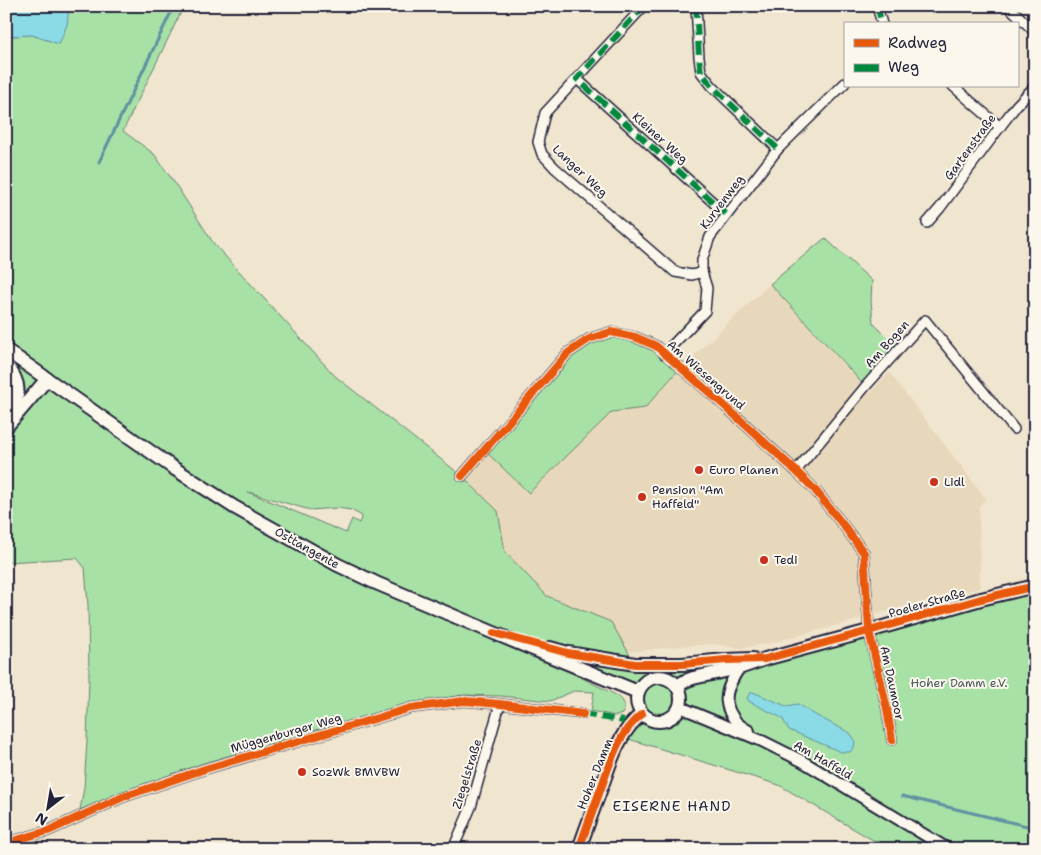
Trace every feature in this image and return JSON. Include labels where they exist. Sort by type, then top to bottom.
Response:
[{"type":"main road","name":"Osttangente","points":[[6,350],[175,469],[234,507],[338,565],[494,633],[638,692]]},
{"type":"main road","points":[[6,365],[14,374],[18,393],[8,425]]},
{"type":"main road","points":[[8,425],[47,379]]},
{"type":"main road","name":"Poeler Straße","points":[[677,686],[693,678],[739,668],[981,599],[1035,586]]},
{"type":"main road","points":[[494,633],[568,653],[635,664],[682,664],[766,659]]},
{"type":"main road","points":[[659,677],[666,678],[677,686],[682,702],[675,715],[669,720],[655,721],[648,719],[642,714],[636,701],[640,687],[645,681],[659,677]]},
{"type":"main road","name":"Hoher Damm","points":[[579,849],[614,754],[629,726],[642,714]]},
{"type":"street","name":"Langer Weg","points":[[644,6],[545,113],[538,142],[542,154],[555,168],[675,272],[692,275],[702,272]]},
{"type":"street","points":[[696,6],[701,72],[712,86],[778,149]]},
{"type":"street","points":[[877,6],[881,22]]},
{"type":"street","points":[[1008,6],[1035,32]]},
{"type":"street","name":"Kleiner Weg","points":[[577,79],[726,214]]},
{"type":"street","name":"Kurvenweg","points":[[664,354],[705,311],[707,288],[702,272],[702,260],[710,237],[778,149],[844,84]]},
{"type":"street","name":"Gartenstraße","points":[[928,223],[1016,106],[1035,86]]},
{"type":"street","points":[[954,88],[1000,127]]},
{"type":"street","name":"Am Bogen","points":[[796,471],[865,387],[925,320],[1014,429]]},
{"type":"street","name":"Am Wiesengrund","points":[[462,476],[568,353],[590,339],[611,332],[635,336],[656,346],[726,407],[815,490],[844,526],[864,553],[869,631]]},
{"type":"street","name":"Am Daumoor","points":[[869,631],[887,709],[892,740]]},
{"type":"street","points":[[739,668],[727,692],[727,704],[734,720],[762,741]]},
{"type":"street","name":"Müggenburger Weg","points":[[6,843],[48,831],[123,797],[196,772],[411,708],[464,701],[583,714]]},
{"type":"street","name":"Ziegelstraße","points":[[453,849],[471,807],[500,704]]},
{"type":"street","name":"Am Haffeld","points":[[680,707],[762,741],[802,761],[948,849]]},
{"type":"shaded area","points":[[770,284],[870,393],[889,372],[986,499],[979,506],[980,588],[771,643],[741,648],[713,644],[628,652],[611,622],[547,596],[505,552],[498,511],[462,476],[484,450],[529,493],[612,411],[645,408],[686,363]]},
{"type":"green space","name":"Hoher Damm e.V.","points":[[184,6],[123,131],[154,154],[214,244],[335,376],[462,476],[498,511],[505,552],[547,596],[611,622],[635,664],[765,659],[1035,586],[1035,849],[888,849],[779,785],[622,737],[637,713],[634,702],[635,691],[554,664],[618,696],[624,704],[622,714],[616,716],[591,711],[594,692],[574,691],[550,701],[501,696],[464,695],[409,704],[204,763],[122,792],[80,810],[84,788],[89,678],[88,605],[85,568],[77,558],[6,562],[6,33],[12,36],[32,35],[59,44],[69,7]],"holes":[[[248,492],[310,510],[337,508],[351,510],[362,516],[359,523],[352,519],[346,533]]]},
{"type":"green space","points":[[825,238],[872,281],[873,323],[899,349],[865,387],[770,284]]},
{"type":"green space","points":[[611,332],[635,337],[680,368],[645,408],[612,412],[529,493],[484,450],[568,353]]},
{"type":"water","points":[[6,6],[69,7],[67,25],[59,44],[32,35],[12,36],[6,33]]},
{"type":"water","points":[[753,692],[786,706],[798,704],[850,733],[855,740],[854,747],[850,752],[841,752],[789,730],[782,718],[750,702],[747,698]]},
{"type":"waterway","points":[[99,162],[174,6]]},
{"type":"waterway","points":[[902,796],[1035,828]]},
{"type":"marked path","points":[[644,6],[577,79],[726,214]]},
{"type":"marked path","points":[[696,6],[701,72],[712,86],[778,149]]},
{"type":"marked path","points":[[877,6],[881,22]]},
{"type":"marked path","points":[[583,714],[624,721]]},
{"type":"cycle path","points":[[462,476],[568,353],[589,339],[611,332],[635,337],[656,346],[796,471],[815,490],[864,553],[869,631],[887,709],[892,740]]},
{"type":"cycle path","points":[[494,633],[568,653],[635,664],[682,664],[765,659],[981,599],[1035,586]]},
{"type":"cycle path","points":[[6,843],[48,831],[123,797],[205,769],[411,708],[464,701],[583,714]]},
{"type":"cycle path","points":[[579,849],[616,749],[627,730],[642,714]]},
{"type":"place","name":"Euro Planen","points":[[699,470]]},
{"type":"place","name":"Lidl","points":[[934,482]]},
{"type":"place","name":"Pension \"Am Haffeld\"","points":[[642,497]]},
{"type":"place","name":"Tedi","points":[[764,560]]},
{"type":"place","name":"SozWk BMVBW","points":[[302,772]]},
{"type":"district","name":"EISERNE HAND","points":[[672,806]]}]
